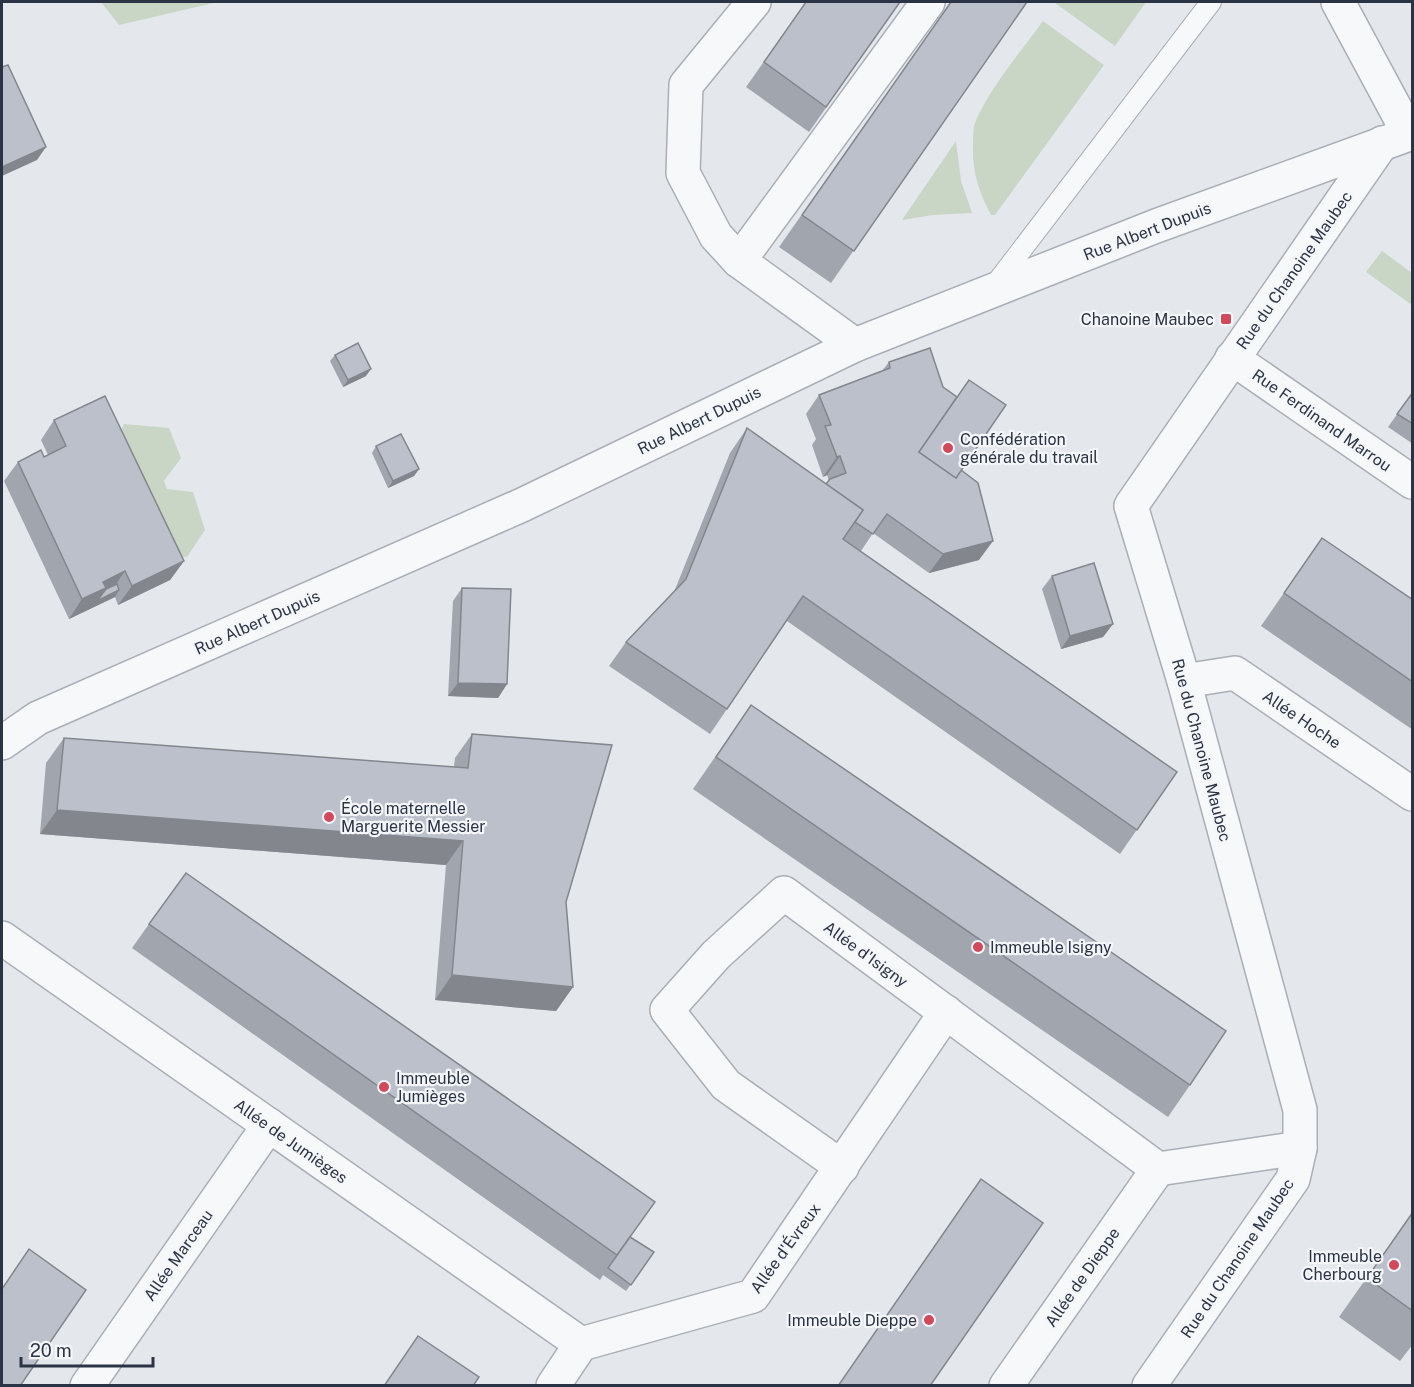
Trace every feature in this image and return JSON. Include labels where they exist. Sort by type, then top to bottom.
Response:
[{"type":"street","points":[[754,2],[686,85],[683,173],[716,236],[739,261],[855,345]]},
{"type":"street","points":[[739,261],[928,2]]},
{"type":"street","points":[[1338,2],[1401,136]]},
{"type":"street","name":"Rue Albert Dupuis","points":[[2,743],[38,718],[522,505],[855,345],[1156,226],[1401,136]]},
{"type":"street","name":"Rue du Chanoine Maubec","points":[[1149,1386],[1293,1179],[1300,1148],[1300,1110],[1184,681],[1131,506],[1232,358],[1401,136]]},
{"type":"street","name":"Rue Ferdinand Marrou","points":[[1232,358],[1413,482]]},
{"type":"street","name":"Allée Hoche","points":[[1184,681],[1235,673],[1413,794]]},
{"type":"street","name":"Allée d'Isigny","points":[[842,1167],[726,1085],[667,1010],[716,955],[784,893],[1158,1168]]},
{"type":"street","name":"Allée de Jumièges","points":[[2,938],[581,1344]]},
{"type":"street","name":"Allée d'Évreux","points":[[581,1344],[753,1296],[946,1012]]},
{"type":"street","name":"Allée Marceau","points":[[87,1386],[269,1125]]},
{"type":"street","points":[[1158,1168],[1300,1148]]},
{"type":"street","name":"Allée de Dieppe","points":[[1006,1386],[1158,1168]]},
{"type":"street","points":[[553,1386],[581,1344]]},
{"type":"lane","points":[[989,293],[1211,2]]},
{"type":"green space","points":[[101,2],[218,2],[119,25]]},
{"type":"green space","points":[[1056,2],[1146,2],[1115,46]]},
{"type":"green space","points":[[1043,21],[1104,65],[995,215],[991,215],[975,173],[974,126],[995,86]]},
{"type":"green space","points":[[956,141],[961,181],[972,213],[933,215],[902,220]]},
{"type":"green space","points":[[1382,251],[1412,273],[1412,305],[1366,272]]},
{"type":"green space","points":[[124,424],[169,428],[181,458],[164,481],[167,489],[193,492],[205,530],[187,557],[158,555],[110,453]]},
{"type":"building","points":[[806,2],[900,2],[826,107],[764,62]]},
{"type":"building","points":[[951,2],[1027,2],[854,251],[802,215]]},
{"type":"building","points":[[8,65],[46,147],[2,167],[2,67]]},
{"type":"building","points":[[358,343],[371,369],[348,380],[335,355]]},
{"type":"building","points":[[930,348],[943,387],[957,397],[919,452],[956,478],[961,470],[978,483],[993,541],[943,554],[887,514],[873,534],[855,522],[863,510],[826,484],[830,479],[846,473],[825,426],[831,425],[819,395],[890,368],[889,362]]},
{"type":"building","points":[[969,380],[1006,405],[956,478],[919,452]]},
{"type":"building","points":[[1413,392],[1413,424],[1397,414]]},
{"type":"building","points":[[105,396],[184,561],[132,586],[125,571],[103,582],[106,588],[82,599],[18,462],[41,450],[44,457],[66,446],[54,420]]},
{"type":"building","points":[[747,428],[863,510],[843,539],[1177,772],[1137,830],[803,596],[727,709],[626,642],[686,579]]},
{"type":"building","points":[[401,434],[419,469],[393,481],[376,446]]},
{"type":"building","points":[[1322,538],[1413,600],[1413,682],[1284,593]]},
{"type":"building","points":[[1094,563],[1113,624],[1070,636],[1052,576]]},
{"type":"building","points":[[117,584],[119,590],[97,601],[106,589]]},
{"type":"building","points":[[462,588],[511,589],[507,684],[458,683]]},
{"type":"building","points":[[751,705],[1226,1031],[1190,1085],[716,757]]},
{"type":"building","points":[[472,734],[612,745],[566,902],[573,987],[452,975],[463,841],[57,810],[64,738],[468,768]]},
{"type":"building","points":[[186,873],[655,1202],[617,1255],[149,924]]},
{"type":"building","name":"Immeuble Dieppe","points":[[981,1179],[1043,1223],[930,1386],[838,1386]]},
{"type":"building","points":[[1413,1212],[1413,1311],[1367,1278]]},
{"type":"building","points":[[630,1237],[654,1252],[631,1285],[608,1268]]},
{"type":"building","points":[[29,1249],[86,1290],[20,1386],[2,1386],[2,1289]]},
{"type":"building","points":[[418,1336],[479,1377],[473,1386],[384,1386]]},
{"type":"place","name":"Chanoine Maubec","points":[[1226,319]]},
{"type":"place","name":"Confédération générale du travail","points":[[948,448]]},
{"type":"place","name":"École maternelle Marguerite Messier","points":[[329,817]]},
{"type":"place","name":"Immeuble Isigny","points":[[978,947]]},
{"type":"place","name":"Immeuble Jumièges","points":[[384,1087]]},
{"type":"place","name":"Immeuble Cherbourg","points":[[1394,1265]]},
{"type":"place","name":"Immeuble Dieppe","points":[[929,1320]]}]
